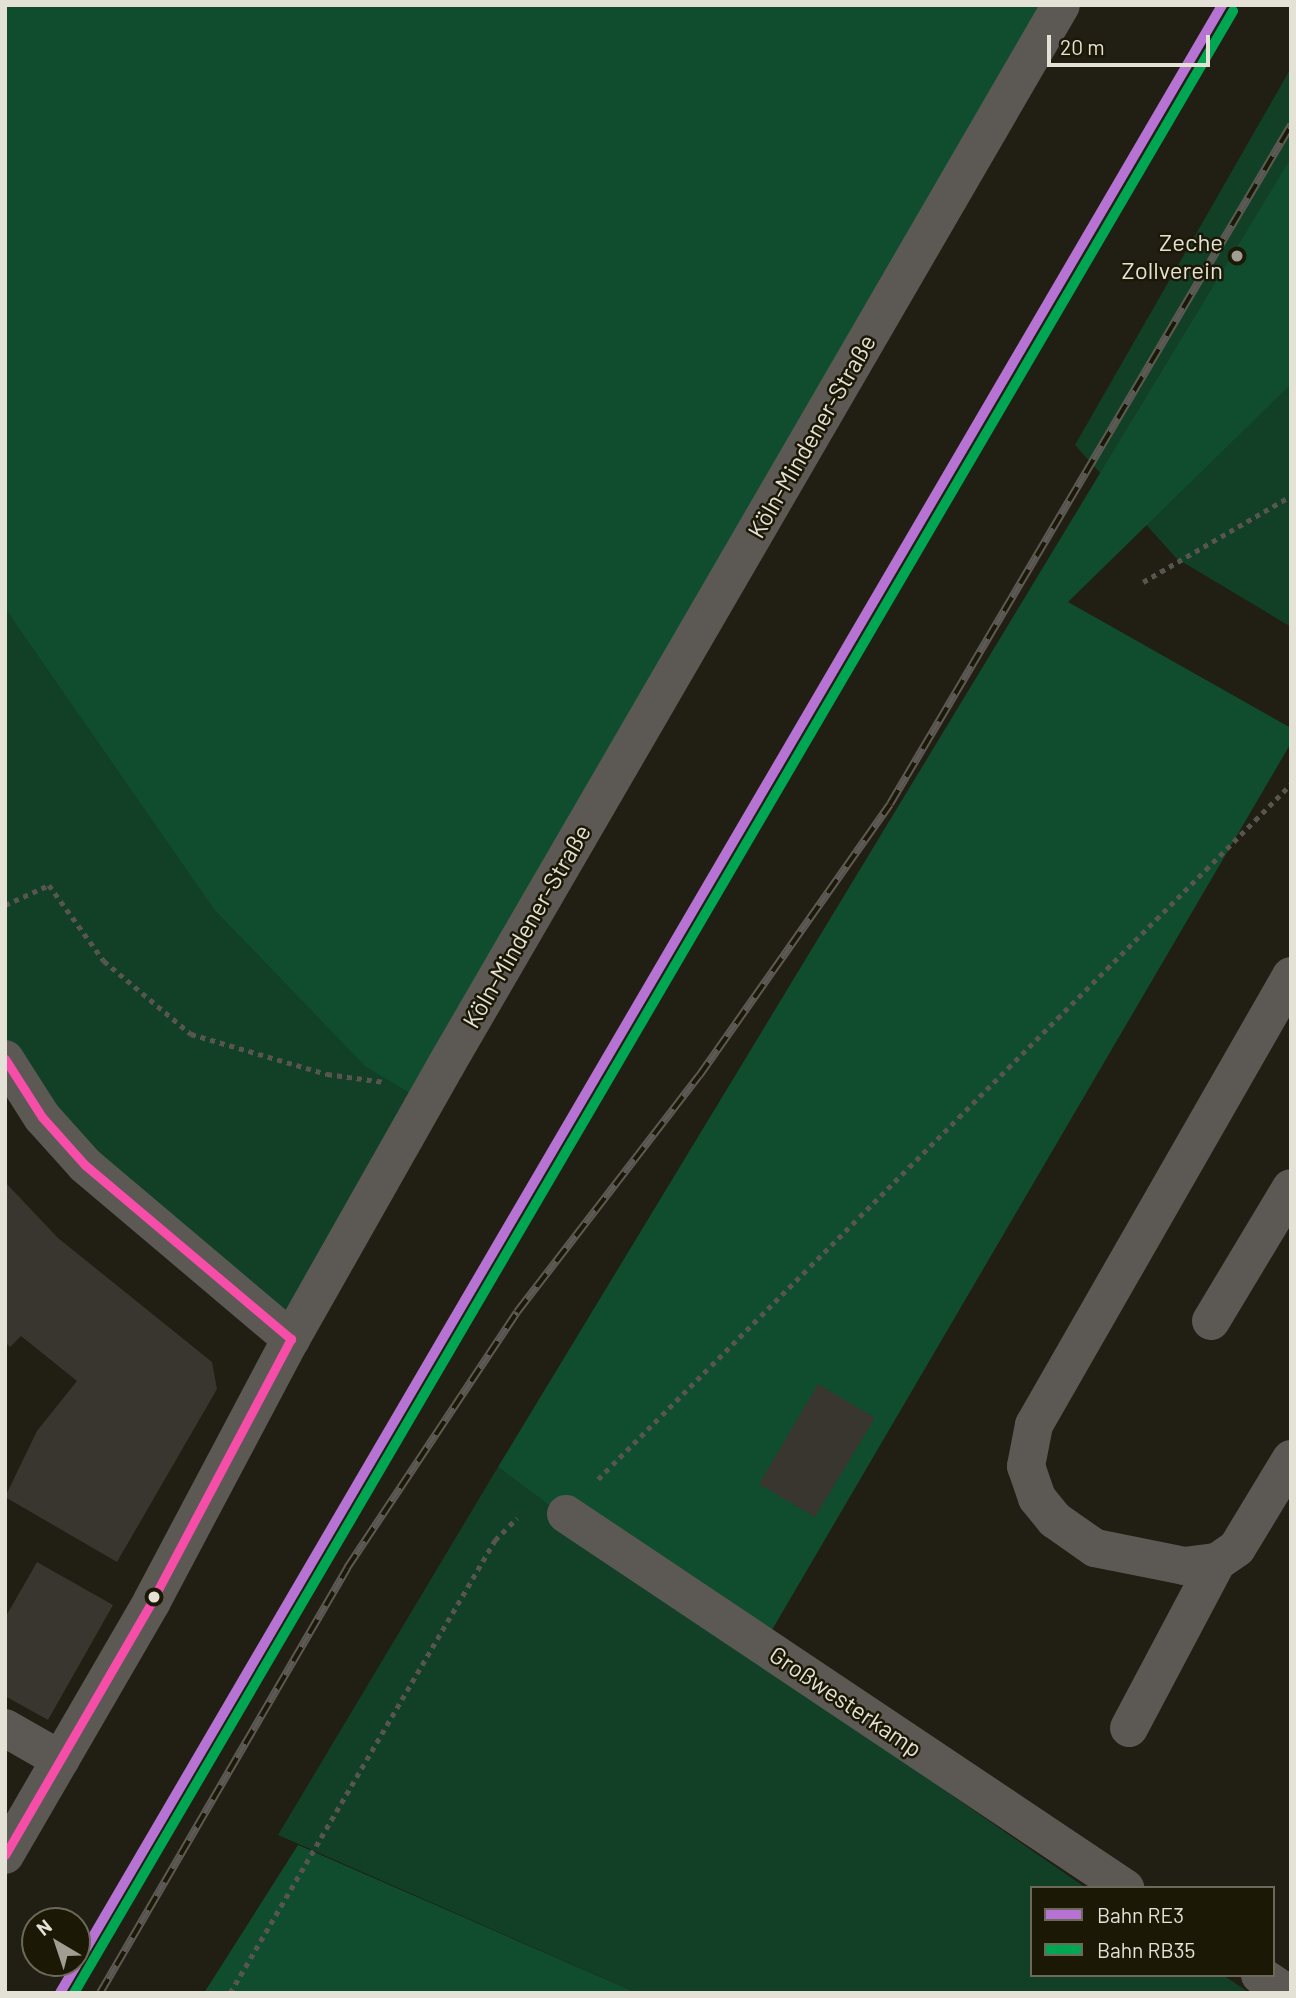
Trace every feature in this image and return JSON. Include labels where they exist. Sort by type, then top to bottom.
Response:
[{"type":"street","name":"Köln-Mindener-Straße","points":[[5,1855],[61,1760],[291,1339],[433,1088],[1061,5]]},
{"type":"street","points":[[1217,1562],[1184,1566],[1095,1548],[1055,1520],[1037,1498],[1026,1466],[1034,1425],[1279,1025],[1291,976]]},
{"type":"street","points":[[5,1059],[42,1117],[85,1165],[291,1339]]},
{"type":"street","points":[[1211,1321],[1291,1188]]},
{"type":"street","points":[[1129,1728],[1217,1562],[1237,1548],[1291,1459]]},
{"type":"street","name":"Großwesterkamp","points":[[566,1514],[1122,1886]]},
{"type":"street","points":[[5,1728],[61,1760]]},
{"type":"street","points":[[1263,1977],[1286,1993]]},
{"type":"path","points":[[1143,582],[1291,496]]},
{"type":"path","points":[[230,1993],[495,1540],[531,1504],[566,1514],[1291,784]]},
{"type":"path","points":[[5,905],[49,885],[104,961],[191,1034],[327,1074],[433,1088]]},
{"type":"green space","points":[[5,5],[1045,5],[418,1098],[365,1066],[214,909],[5,608]]},
{"type":"green space","name":"Zeche Zollverein","points":[[1291,68],[1291,627],[1176,558],[1075,445]]},
{"type":"green space","points":[[1291,158],[1291,384],[1068,602],[1291,728],[1291,743],[755,1659],[498,1467]]},
{"type":"green space","points":[[5,608],[90,724],[418,1098],[290,1328],[132,1203],[5,1048]]},
{"type":"green space","points":[[498,1467],[755,1659],[1083,1886],[1030,1886],[1030,1977],[1226,1977],[1250,1993],[637,1993],[278,1835]]},
{"type":"green space","points":[[298,1845],[637,1993],[204,1993]]},
{"type":"building","points":[[5,1182],[58,1238],[212,1362],[217,1389],[117,1562],[5,1497],[37,1431],[77,1381],[21,1336],[10,1347],[5,1342]]},
{"type":"building","points":[[818,1384],[875,1418],[815,1517],[759,1484]]},
{"type":"building","points":[[37,1562],[113,1605],[48,1720],[5,1696],[5,1618]]},
{"type":"railway","points":[[100,1993],[347,1568],[517,1312],[699,1076],[890,804],[1291,125]]},
{"type":"rail line","name":"RE3","points":[[60,1993],[1222,5]]},
{"type":"rail line","name":"RB35","points":[[74,1993],[1233,11]]},
{"type":"transit line","points":[[5,1059],[42,1117],[85,1165],[291,1339]]},
{"type":"transit line","points":[[5,1855],[152,1601],[291,1339]]},
{"type":"place","name":"Zeche Zollverein","points":[[1237,256]]}]
